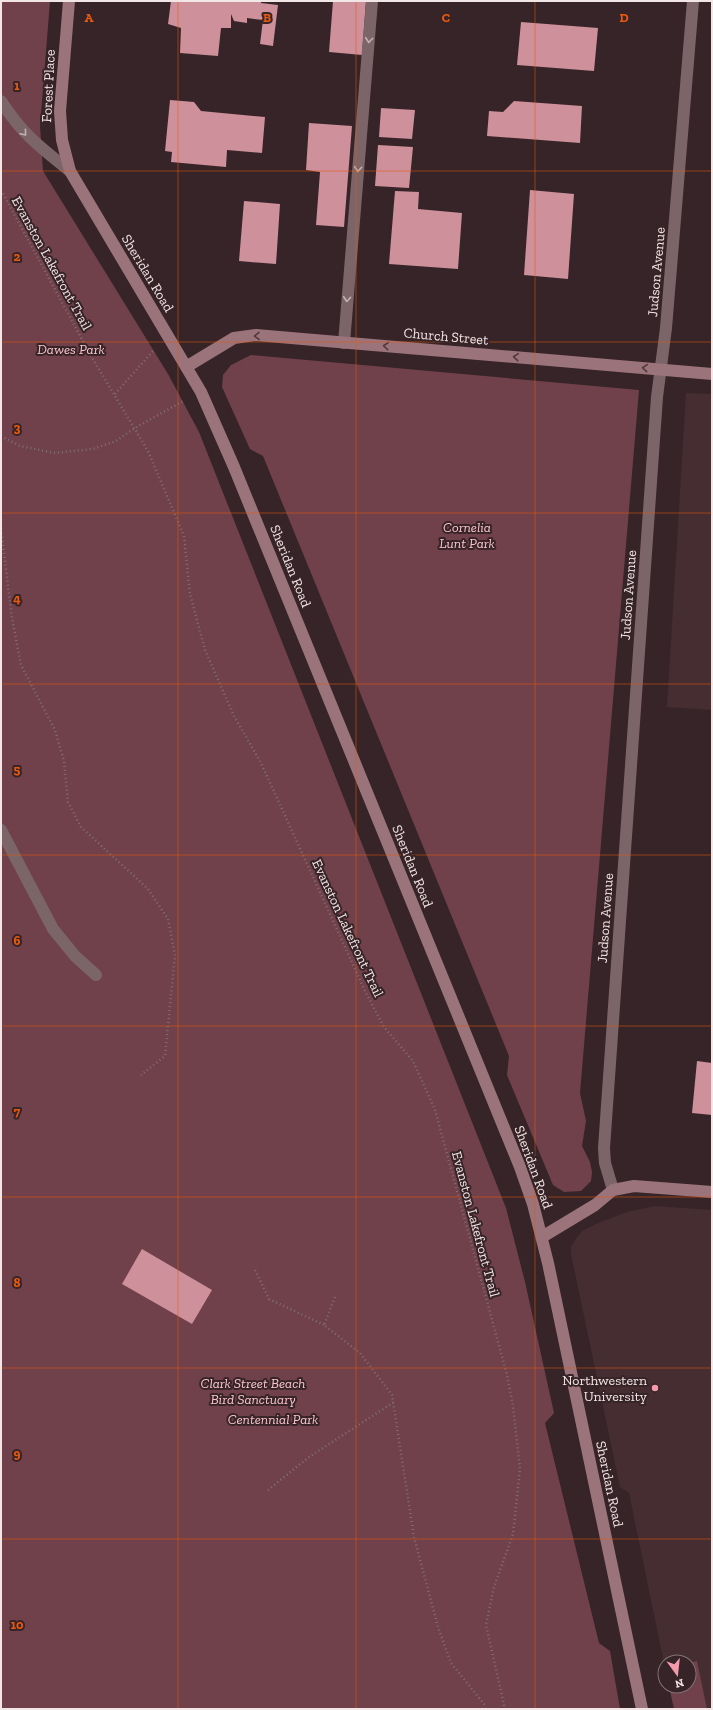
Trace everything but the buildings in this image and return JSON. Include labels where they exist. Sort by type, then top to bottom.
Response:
[{"type":"main road","name":"Forest Place","points":[[69,1],[60,111],[62,140],[70,171]]},
{"type":"main road","name":"Sheridan Road","points":[[70,171],[201,392],[258,525],[520,1167],[533,1204],[542,1237],[642,1709]]},
{"type":"main road","name":"Church Street","points":[[186,367],[234,338],[256,335],[712,374]]},
{"type":"main road","points":[[542,1237],[595,1205],[613,1190],[634,1186],[712,1192]]},
{"type":"street","points":[[344,343],[372,1]]},
{"type":"street","name":"Judson Avenue","points":[[613,1190],[605,1163],[604,1148],[657,397],[661,370],[693,1]]},
{"type":"street","name":"Sheridan Road","points":[[1,101],[13,120],[28,138],[70,171]]},
{"type":"street","points":[[1,830],[53,929],[75,956],[96,976]]},
{"type":"path","name":"Evanston Lakefront Trail","points":[[1,190],[92,356],[148,451],[184,536],[190,594],[208,658],[234,716],[260,763],[384,1027],[413,1061],[435,1110],[506,1375],[517,1438],[520,1469],[513,1534],[494,1587],[486,1625],[505,1709]]},
{"type":"path","points":[[115,394],[153,351]]},
{"type":"path","points":[[1,436],[20,446],[55,454],[93,449],[116,441],[135,428],[183,401]]},
{"type":"path","points":[[1,529],[12,618],[22,665],[55,730],[64,761],[68,802],[81,827],[148,889],[168,919],[174,956],[165,1056],[141,1076]]},
{"type":"path","points":[[255,1270],[269,1299],[324,1325],[360,1353],[392,1395],[414,1537],[438,1627],[451,1663],[484,1704],[485,1709]]},
{"type":"path","points":[[324,1325],[335,1297]]},
{"type":"path","points":[[268,1490],[310,1456],[394,1402]]},
{"type":"shaded area","points":[[686,393],[712,394],[712,710],[667,707]]},
{"type":"shaded area","name":"Northwestern University","points":[[655,1206],[712,1210],[712,1709],[674,1709],[671,1694],[697,1694],[697,1654],[662,1654],[629,1493],[620,1487],[571,1254],[571,1246],[582,1231],[627,1212]]},
{"type":"green space","name":"Centennial Park","points":[[1,1],[50,1],[40,126],[43,171],[168,374],[199,432],[506,1208],[525,1282],[554,1413],[545,1423],[599,1643],[610,1651],[620,1709],[1,1709]]},
{"type":"green space","name":"Cornelia Lunt Park","points":[[251,355],[639,390],[580,1093],[586,1121],[582,1146],[590,1162],[592,1172],[591,1181],[581,1191],[564,1192],[553,1185],[507,1075],[509,1056],[263,456],[250,449],[222,387],[223,375],[231,365]]},
{"type":"green space","points":[[697,1661],[707,1709],[674,1709],[671,1694],[697,1694]]},
{"type":"place","name":"Northwestern University","points":[[655,1388]]},
{"type":"park label","name":"Dawes Park","points":[[71,349]]},
{"type":"park label","name":"Clark Street Beach Bird Sanctuary","points":[[253,1392]]}]
